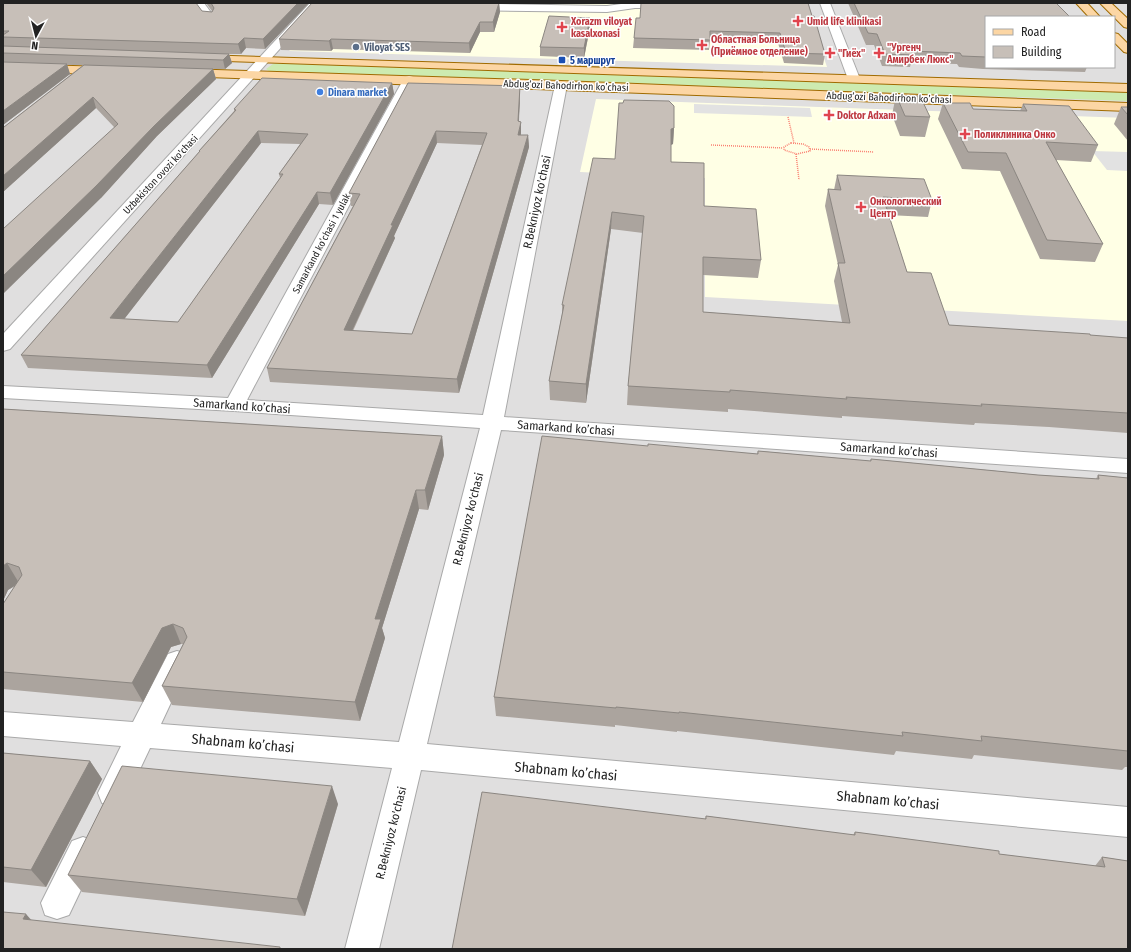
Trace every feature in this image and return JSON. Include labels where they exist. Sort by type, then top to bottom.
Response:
[{"type":"main road","points":[[1081,3],[1094,16]]},
{"type":"main road","points":[[1105,3],[1128,24]]},
{"type":"main road","points":[[1115,37],[1128,50]]},
{"type":"main road","name":"Abdug’ozi Bahodirhon ko’chasi","points":[[186,57],[1128,88]]},
{"type":"main road","points":[[3,67],[123,71]]},
{"type":"main road","name":"Abdug’ozi Bahodirhon ko’chasi","points":[[171,73],[561,85],[1128,106]]},
{"type":"street","points":[[199,3],[210,18]]},
{"type":"street","name":"Uzbekiston ovozi ko'chasi","points":[[3,345],[251,76],[316,3]]},
{"type":"street","points":[[452,3],[456,6],[464,7],[601,10],[662,3]]},
{"type":"street","points":[[825,3],[854,79]]},
{"type":"street","points":[[71,80],[84,70]]},
{"type":"street","name":"Samarkand ko’chasi 1 yulak","points":[[234,405],[409,80]]},
{"type":"street","name":"R.Bekniyoz ko'chasi","points":[[362,949],[492,423],[561,85]]},
{"type":"street","name":"Samarkand ko’chasi","points":[[3,392],[234,405],[1128,466]]},
{"type":"street","points":[[57,903],[180,656]]},
{"type":"street","name":"Shabnam ko’chasi","points":[[3,724],[410,756],[1128,822]]},
{"type":"path","points":[[788,117],[794,143]]},
{"type":"path","points":[[783,148],[787,144],[794,143],[807,146],[810,149],[874,152]]},
{"type":"path","points":[[711,145],[783,148],[796,154],[805,154],[810,149]]},
{"type":"path","points":[[796,154],[799,180]]},
{"type":"shaded area","points":[[3,3],[1128,3],[1128,949],[3,949]]},
{"type":"shaded area","name":"Xorazm viloyat kasalxonasi","points":[[332,3],[805,3],[827,67],[289,51]]},
{"type":"shaded area","points":[[596,99],[1128,118],[1128,321],[705,297],[705,178],[580,172]]},
{"type":"shaded area","points":[[694,104],[810,108],[812,117],[694,113]]},
{"type":"shaded area","points":[[1092,151],[1128,152],[1128,171],[1107,170]]},
{"type":"green space","points":[[280,63],[1128,92],[1128,101],[269,71],[266,69],[273,64]]},
{"type":"building","points":[[3,3],[196,3],[202,11],[212,12],[214,8],[211,3],[298,3],[263,39],[244,38],[238,44],[3,37],[3,35],[9,31],[3,31]]},
{"type":"building","points":[[312,3],[499,3],[493,22],[480,22],[469,43],[279,39]]},
{"type":"building","points":[[641,3],[808,3],[812,16],[814,16],[825,54],[786,53],[780,33],[710,31],[710,40],[634,38],[636,18],[640,18]]},
{"type":"building","points":[[854,3],[1056,3],[1069,16],[985,16],[985,57],[962,56],[960,53],[911,51],[913,55],[885,54],[877,34],[868,33]]},
{"type":"building","points":[[549,16],[590,18],[584,48],[540,47]]},
{"type":"building","points":[[3,46],[229,54],[223,60],[3,53]]},
{"type":"building","points":[[3,62],[67,64],[3,111]]},
{"type":"building","points":[[84,65],[213,69],[3,276],[3,229],[118,124],[93,97],[3,176],[3,128]]},
{"type":"building","points":[[262,78],[392,83],[330,193],[317,192],[207,365],[21,355],[236,110],[234,109]],"holes":[[[258,131],[308,134],[279,174],[283,174],[178,322],[110,318]]]},
{"type":"building","points":[[408,83],[520,86],[518,121],[521,122],[518,135],[528,135],[457,379],[267,368],[360,194],[349,193]],"holes":[[[436,131],[487,133],[412,334],[344,330],[393,225],[391,225]]]},
{"type":"building","points":[[896,95],[920,96],[930,117],[905,116]]},
{"type":"building","points":[[624,100],[669,101],[674,106],[674,128],[671,129],[671,162],[704,163],[704,206],[756,209],[761,260],[703,257],[703,312],[850,323],[838,263],[845,263],[828,189],[841,190],[837,175],[924,179],[932,200],[883,197],[907,272],[931,273],[949,325],[1090,334],[1128,338],[1128,413],[981,404],[982,406],[846,397],[847,399],[730,390],[730,392],[628,386],[644,216],[612,212],[586,384],[549,381],[564,305],[562,305],[593,158],[615,159],[619,103],[623,103]]},
{"type":"building","points":[[943,103],[970,103],[973,109],[1027,111],[1023,104],[1069,106],[1098,145],[1046,142],[1103,244],[1047,240],[1006,153],[968,152]]},
{"type":"building","points":[[1121,107],[1128,107],[1128,115]]},
{"type":"building","points":[[3,409],[442,436],[425,490],[416,490],[375,619],[381,619],[355,702],[162,686],[187,637],[183,628],[173,624],[162,628],[132,683],[3,672],[3,604],[22,575],[19,567],[7,563],[3,566]]},
{"type":"building","points":[[542,436],[758,454],[758,451],[871,461],[871,459],[1038,475],[1099,479],[1098,475],[1128,478],[1128,751],[981,736],[982,741],[902,732],[903,736],[679,712],[494,697]]},
{"type":"building","points":[[3,753],[90,761],[31,870],[3,867]]},
{"type":"building","points":[[122,766],[332,786],[297,899],[68,875]]},
{"type":"building","points":[[482,792],[706,819],[706,816],[855,835],[855,832],[999,851],[999,854],[1105,867],[1102,857],[1128,861],[1128,949],[452,949]]},
{"type":"building","points":[[3,912],[26,914],[23,919],[280,947],[280,949],[3,949]]},
{"type":"place","name":"Umid life klinikasi","points":[[798,21]]},
{"type":"place","name":"Xorazm viloyat kasalxonasi","points":[[562,27]]},
{"type":"place","name":"Областная Больница (Приёмное отделение)","points":[[702,45]]},
{"type":"place","name":"Viloyat SES","points":[[356,47]]},
{"type":"place","name":"\"Гиёх\"","points":[[830,53]]},
{"type":"place","name":"\"Ургенч Амирбек Люкс\"","points":[[879,53]]},
{"type":"place","name":"5 маршрут","points":[[562,60]]},
{"type":"place","name":"Dinara market","points":[[320,92]]},
{"type":"place","name":"Doktor Adxam","points":[[829,115]]},
{"type":"place","name":"Поликлиника Онко","points":[[965,134]]},
{"type":"place","name":"Онкологический Центр","points":[[861,207]]}]
